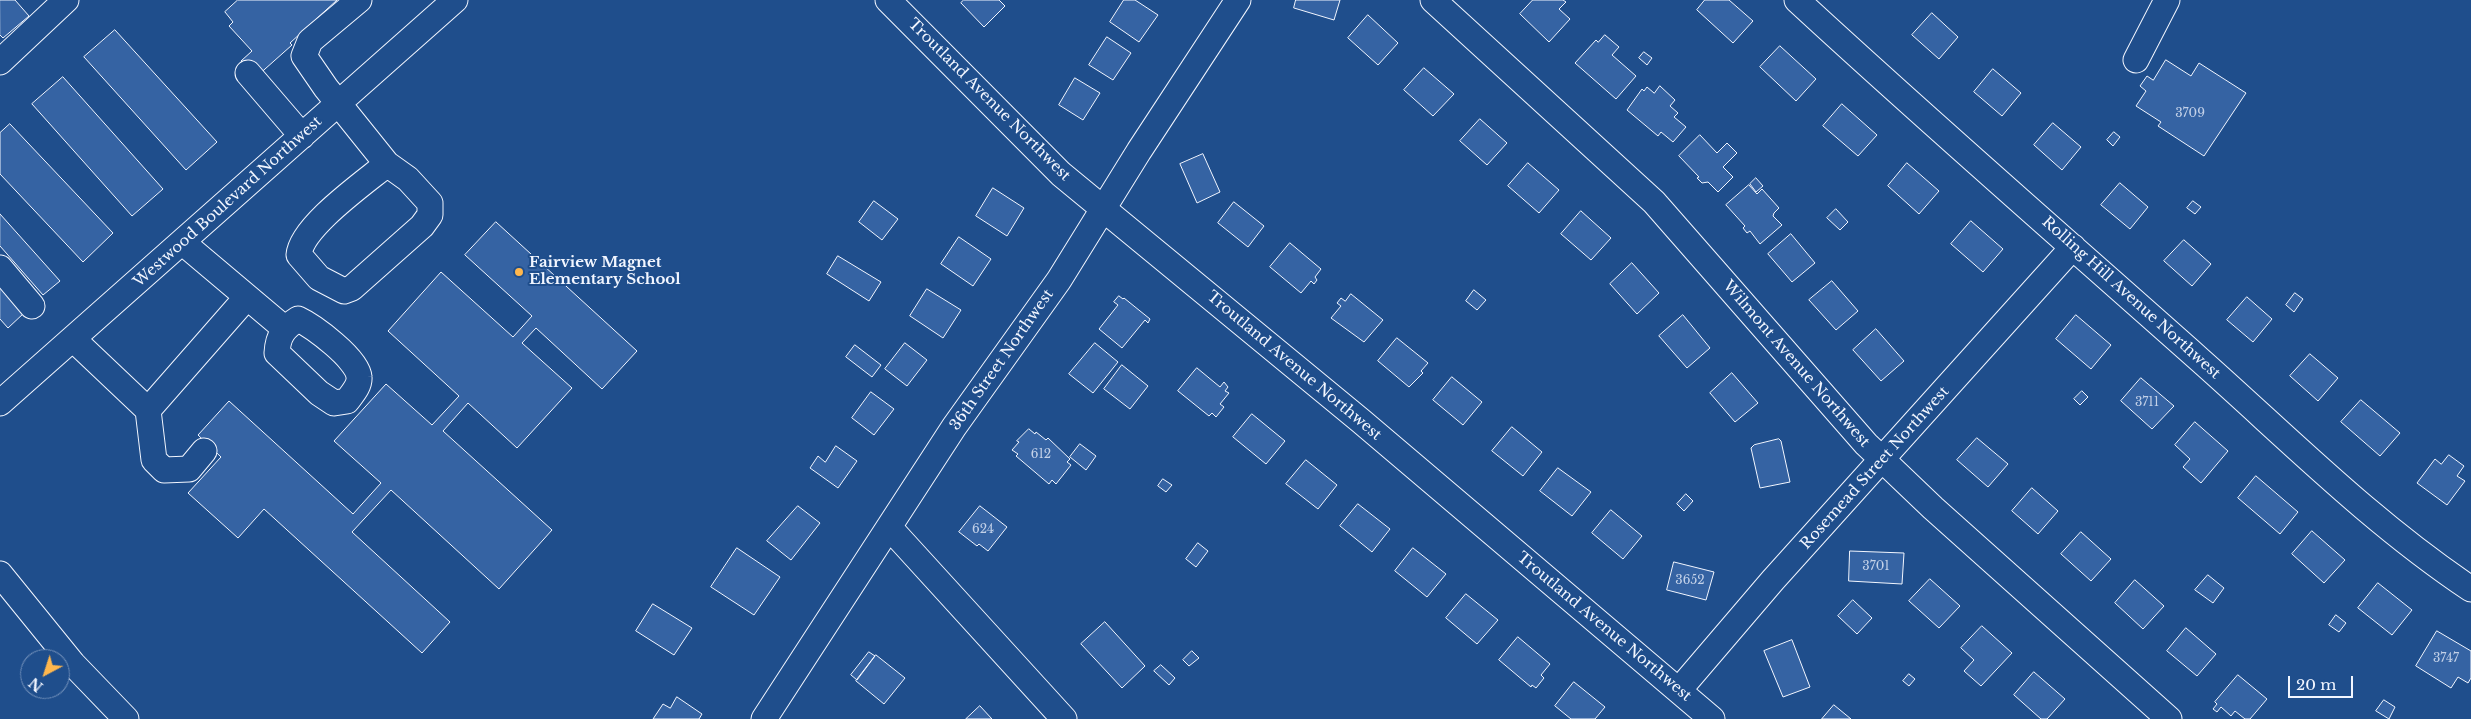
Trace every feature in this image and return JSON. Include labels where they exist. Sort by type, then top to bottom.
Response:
[{"type":"street","points":[[0,62],[66,0]]},
{"type":"street","points":[[359,0],[310,41],[304,56],[387,164],[408,178],[430,204],[430,215],[422,226],[359,281],[344,291],[319,278],[299,255],[299,246],[314,225],[387,164]]},
{"type":"street","name":"Troutland Avenue Northwest","points":[[888,0],[1061,174],[1361,421],[1712,719]]},
{"type":"street","name":"36th Street Northwest","points":[[764,719],[954,427],[1059,280],[1238,0]]},
{"type":"street","name":"Wilmont Avenue Northwest","points":[[1433,0],[1654,202],[1882,460],[2169,719]]},
{"type":"street","name":"Rolling Hill Avenue Northwest","points":[[1797,0],[2363,508],[2428,560],[2471,589]]},
{"type":"street","points":[[2136,60],[2167,0]]},
{"type":"street","name":"Westwood Boulevard Northwest","points":[[0,404],[339,103],[442,4]]},
{"type":"street","points":[[248,73],[302,136]]},
{"type":"street","points":[[182,242],[284,328]]},
{"type":"street","name":"Rosemead Street Northwest","points":[[1679,690],[1773,580],[2073,247]]},
{"type":"street","points":[[0,268],[32,306]]},
{"type":"street","points":[[148,410],[247,297]]},
{"type":"street","points":[[73,339],[148,410],[154,460],[164,470],[189,469],[204,451]]},
{"type":"street","points":[[889,527],[1064,719]]},
{"type":"street","points":[[0,574],[73,664],[126,719]]},
{"type":"building","points":[[0,0],[15,0],[29,16],[3,38],[0,35]]},
{"type":"building","points":[[238,0],[337,0],[290,43],[292,45],[256,77],[241,61],[252,51],[229,26],[233,22],[225,12]]},
{"type":"building","points":[[964,0],[999,0],[1005,6],[984,27],[961,3]]},
{"type":"building","points":[[1124,0],[1135,0],[1158,15],[1139,42],[1110,22]]},
{"type":"building","points":[[1296,0],[1340,0],[1334,20],[1294,8]]},
{"type":"building","points":[[1533,0],[1563,0],[1566,2],[1559,9],[1570,19],[1549,42],[1520,14]]},
{"type":"building","points":[[1705,0],[1729,0],[1753,21],[1733,43],[1697,10]]},
{"type":"building","points":[[1932,13],[1958,37],[1939,59],[1912,35]]},
{"type":"building","points":[[1368,15],[1398,43],[1378,65],[1348,38]]},
{"type":"building","points":[[115,30],[217,142],[186,170],[84,57]]},
{"type":"building","points":[[1605,35],[1619,47],[1612,55],[1636,76],[1616,99],[1575,63],[1596,40],[1598,42]]},
{"type":"building","points":[[1107,37],[1131,53],[1113,80],[1089,65]]},
{"type":"building","points":[[1780,46],[1816,79],[1796,101],[1760,67]]},
{"type":"building","points":[[1644,52],[1652,58],[1647,65],[1639,58]]},
{"type":"building","points":[[2166,60],[2191,76],[2199,63],[2246,93],[2204,156],[2158,126],[2161,122],[2136,106],[2146,91],[2140,86],[2147,76],[2153,80]]},
{"type":"building","points":[[1424,68],[1454,94],[1433,116],[1404,90]]},
{"type":"building","points":[[1993,69],[2021,93],[2002,116],[1974,92]]},
{"type":"building","points":[[63,77],[163,189],[132,216],[32,104]]},
{"type":"building","points":[[1075,78],[1100,93],[1083,120],[1059,105]]},
{"type":"building","points":[[1660,86],[1675,100],[1670,106],[1678,113],[1674,117],[1686,127],[1673,142],[1661,132],[1658,136],[1627,110],[1642,89],[1644,91],[1647,87],[1654,93]]},
{"type":"building","points":[[1842,104],[1877,135],[1858,156],[1823,126]]},
{"type":"building","points":[[1480,119],[1507,143],[1487,165],[1460,141]]},
{"type":"building","points":[[2053,123],[2081,147],[2062,170],[2034,145]]},
{"type":"building","points":[[10,124],[113,233],[83,262],[0,174],[0,133]]},
{"type":"building","points":[[2114,132],[2120,137],[2113,146],[2107,140]]},
{"type":"building","points":[[1700,135],[1717,153],[1727,143],[1737,153],[1723,167],[1733,177],[1718,192],[1708,182],[1702,183],[1697,178],[1699,177],[1679,156]]},
{"type":"building","points":[[1203,154],[1220,192],[1197,203],[1180,164]]},
{"type":"building","points":[[1528,163],[1559,190],[1539,213],[1508,186]]},
{"type":"building","points":[[1907,163],[1939,191],[1919,214],[1888,186]]},
{"type":"building","points":[[1756,178],[1763,186],[1756,192],[1750,184]]},
{"type":"building","points":[[2120,183],[2148,207],[2130,229],[2101,205]]},
{"type":"building","points":[[1749,185],[1757,194],[1762,189],[1779,208],[1773,216],[1782,225],[1760,244],[1750,231],[1747,233],[1743,228],[1745,226],[1726,205]]},
{"type":"building","points":[[993,188],[1024,208],[1007,236],[976,216]]},
{"type":"building","points":[[874,201],[898,219],[882,240],[859,222]]},
{"type":"building","points":[[2193,201],[2201,207],[2195,214],[2187,208]]},
{"type":"building","points":[[1234,202],[1264,226],[1248,247],[1218,223]]},
{"type":"building","points":[[1836,209],[1848,222],[1840,230],[1827,218]]},
{"type":"building","points":[[1581,211],[1611,238],[1591,260],[1561,234]]},
{"type":"building","points":[[0,214],[60,281],[43,295],[0,246]]},
{"type":"building","points":[[1971,221],[2003,249],[1983,272],[1951,244]]},
{"type":"building","points":[[496,222],[637,351],[602,389],[536,328],[522,343],[572,388],[517,448],[468,403],[443,431],[552,530],[499,589],[391,490],[352,532],[450,622],[422,653],[264,509],[238,538],[188,493],[221,457],[198,435],[229,401],[353,514],[381,483],[334,441],[386,384],[432,425],[459,396],[388,331],[441,272],[513,337],[532,316],[465,255]]},
{"type":"building","points":[[1791,234],[1815,263],[1792,282],[1768,254]]},
{"type":"building","points":[[959,237],[991,259],[973,286],[941,264]]},
{"type":"building","points":[[2184,240],[2211,264],[2192,286],[2164,261]]},
{"type":"building","points":[[1290,243],[1321,269],[1315,277],[1317,280],[1314,284],[1311,281],[1301,293],[1270,267]]},
{"type":"building","points":[[838,256],[881,282],[869,301],[827,274]]},
{"type":"building","points":[[1632,263],[1659,293],[1637,314],[1610,284]]},
{"type":"building","points":[[1832,281],[1858,311],[1836,330],[1809,300]]},
{"type":"building","points":[[0,287],[24,313],[8,328],[0,319]]},
{"type":"building","points":[[927,289],[961,310],[943,338],[910,316]]},
{"type":"building","points":[[1474,290],[1486,300],[1477,310],[1466,301]]},
{"type":"building","points":[[2295,293],[2303,299],[2294,312],[2286,305]]},
{"type":"building","points":[[1351,294],[1383,320],[1364,342],[1331,318],[1341,306],[1337,303],[1341,298],[1345,301]]},
{"type":"building","points":[[1119,296],[1150,319],[1148,323],[1145,320],[1122,348],[1099,329],[1118,305],[1114,302]]},
{"type":"building","points":[[2247,297],[2272,319],[2253,342],[2227,320]]},
{"type":"building","points":[[1683,315],[1710,348],[1687,368],[1659,336]]},
{"type":"building","points":[[2076,315],[2111,345],[2091,369],[2056,339]]},
{"type":"building","points":[[1876,329],[1904,361],[1881,381],[1853,350]]},
{"type":"building","points":[[1397,338],[1428,363],[1421,371],[1423,373],[1409,387],[1378,361]]},
{"type":"building","points":[[905,343],[927,360],[907,386],[885,369]]},
{"type":"building","points":[[1095,343],[1118,362],[1093,393],[1069,374]]},
{"type":"building","points":[[855,345],[881,365],[872,377],[846,357]]},
{"type":"building","points":[[2310,354],[2338,378],[2318,401],[2290,376]]},
{"type":"building","points":[[1122,365],[1148,386],[1130,409],[1104,389]]},
{"type":"building","points":[[1197,368],[1220,387],[1224,382],[1228,387],[1225,391],[1229,393],[1220,404],[1224,407],[1216,417],[1212,413],[1209,416],[1178,391]]},
{"type":"building","points":[[1732,373],[1758,403],[1735,422],[1710,393]]},
{"type":"building","points":[[1452,377],[1482,402],[1463,425],[1433,400]]},
{"type":"building","points":[[2141,378],[2174,406],[2152,429],[2121,401]]},
{"type":"building","points":[[2082,391],[2088,397],[2080,405],[2074,399]]},
{"type":"building","points":[[871,392],[894,409],[874,435],[852,418]]},
{"type":"building","points":[[2361,400],[2400,433],[2380,456],[2341,422]]},
{"type":"building","points":[[1252,414],[1285,441],[1266,464],[1233,437]]},
{"type":"building","points":[[2195,422],[2228,451],[2201,483],[2183,467],[2190,459],[2175,445]]},
{"type":"building","points":[[1512,427],[1542,452],[1523,476],[1492,451]]},
{"type":"building","points":[[1029,429],[1046,440],[1048,438],[1070,459],[1067,462],[1071,465],[1056,484],[1052,480],[1049,484],[1016,456],[1018,454],[1012,450],[1019,442],[1017,441]]},
{"type":"building","points":[[1977,438],[2008,464],[1988,487],[1957,460]]},
{"type":"building","points":[[1779,439],[1790,482],[1760,488],[1751,448],[1754,445]]},
{"type":"building","points":[[1080,444],[1096,456],[1086,470],[1070,457]]},
{"type":"building","points":[[836,446],[857,461],[838,488],[810,468],[818,456],[825,462]]},
{"type":"building","points":[[2449,455],[2464,466],[2457,476],[2465,481],[2447,505],[2417,483],[2435,459],[2441,464]]},
{"type":"building","points":[[1306,460],[1337,485],[1318,509],[1286,484]]},
{"type":"building","points":[[1558,468],[1591,492],[1572,516],[1540,491]]},
{"type":"building","points":[[2256,476],[2298,512],[2280,534],[2238,498]]},
{"type":"building","points":[[1163,479],[1172,485],[1166,492],[1158,486]]},
{"type":"building","points":[[2032,488],[2058,511],[2038,534],[2012,511]]},
{"type":"building","points":[[1686,494],[1693,501],[1684,511],[1677,504]]},
{"type":"building","points":[[1358,504],[1390,529],[1372,552],[1340,526]]},
{"type":"building","points":[[798,506],[820,523],[791,560],[767,541]]},
{"type":"building","points":[[980,506],[1007,527],[988,551],[979,544],[977,546],[959,532]]},
{"type":"building","points":[[1611,510],[1642,536],[1623,559],[1592,533]]},
{"type":"building","points":[[2312,531],[2345,560],[2324,583],[2292,554]]},
{"type":"building","points":[[2081,532],[2111,559],[2091,581],[2061,554]]},
{"type":"building","points":[[1198,543],[1208,551],[1196,567],[1186,559]]},
{"type":"building","points":[[737,548],[780,577],[754,615],[711,587]]},
{"type":"building","points":[[1413,548],[1446,574],[1427,597],[1395,571]]},
{"type":"building","points":[[1850,551],[1904,553],[1902,584],[1849,581]]},
{"type":"building","points":[[1674,562],[1714,572],[1706,600],[1667,590]]},
{"type":"building","points":[[2208,575],[2224,588],[2213,603],[2195,590]]},
{"type":"building","points":[[1930,579],[1960,606],[1939,628],[1909,601]]},
{"type":"building","points":[[2135,580],[2164,606],[2143,629],[2115,603]]},
{"type":"building","points":[[2378,583],[2412,610],[2392,635],[2358,608]]},
{"type":"building","points":[[1466,594],[1498,620],[1477,644],[1446,618]]},
{"type":"building","points":[[1853,600],[1872,618],[1857,634],[1838,616]]},
{"type":"building","points":[[653,604],[692,628],[674,655],[636,631]]},
{"type":"building","points":[[2336,615],[2346,623],[2339,632],[2329,625]]},
{"type":"building","points":[[1105,622],[1145,666],[1122,688],[1081,644]]},
{"type":"building","points":[[1982,626],[2012,653],[1981,686],[1964,671],[1974,660],[1961,648]]},
{"type":"building","points":[[2186,628],[2216,654],[2197,676],[2167,651]]},
{"type":"building","points":[[2437,631],[2471,651],[2471,678],[2468,683],[2458,677],[2451,688],[2416,666]]},
{"type":"building","points":[[1518,637],[1550,664],[1541,675],[1544,678],[1536,688],[1532,685],[1531,687],[1499,660]]},
{"type":"building","points":[[1792,640],[1810,687],[1783,697],[1764,651]]},
{"type":"building","points":[[1192,651],[1199,658],[1189,666],[1183,660]]},
{"type":"building","points":[[869,652],[875,656],[857,680],[851,675]]},
{"type":"building","points":[[876,655],[905,678],[884,704],[856,681]]},
{"type":"building","points":[[1161,665],[1175,678],[1169,685],[1154,671]]},
{"type":"building","points":[[2034,672],[2065,699],[2047,719],[2041,719],[2014,695]]},
{"type":"building","points":[[1909,674],[1915,679],[1909,686],[1903,681]]},
{"type":"building","points":[[2238,675],[2267,699],[2250,719],[2245,719],[2235,711],[2231,716],[2221,707],[2217,712],[2213,709],[2217,704],[2215,702]]},
{"type":"building","points":[[1574,682],[1605,707],[1595,719],[1571,719],[1555,706]]},
{"type":"building","points":[[677,697],[702,714],[699,719],[653,719],[663,704],[670,708]]},
{"type":"building","points":[[2384,700],[2395,707],[2389,719],[2376,711]]},
{"type":"building","points":[[1834,705],[1851,719],[1822,719]]},
{"type":"building","points":[[980,706],[992,719],[966,719]]},
{"type":"place","name":"Fairview Magnet Elementary School","points":[[519,272]]}]
